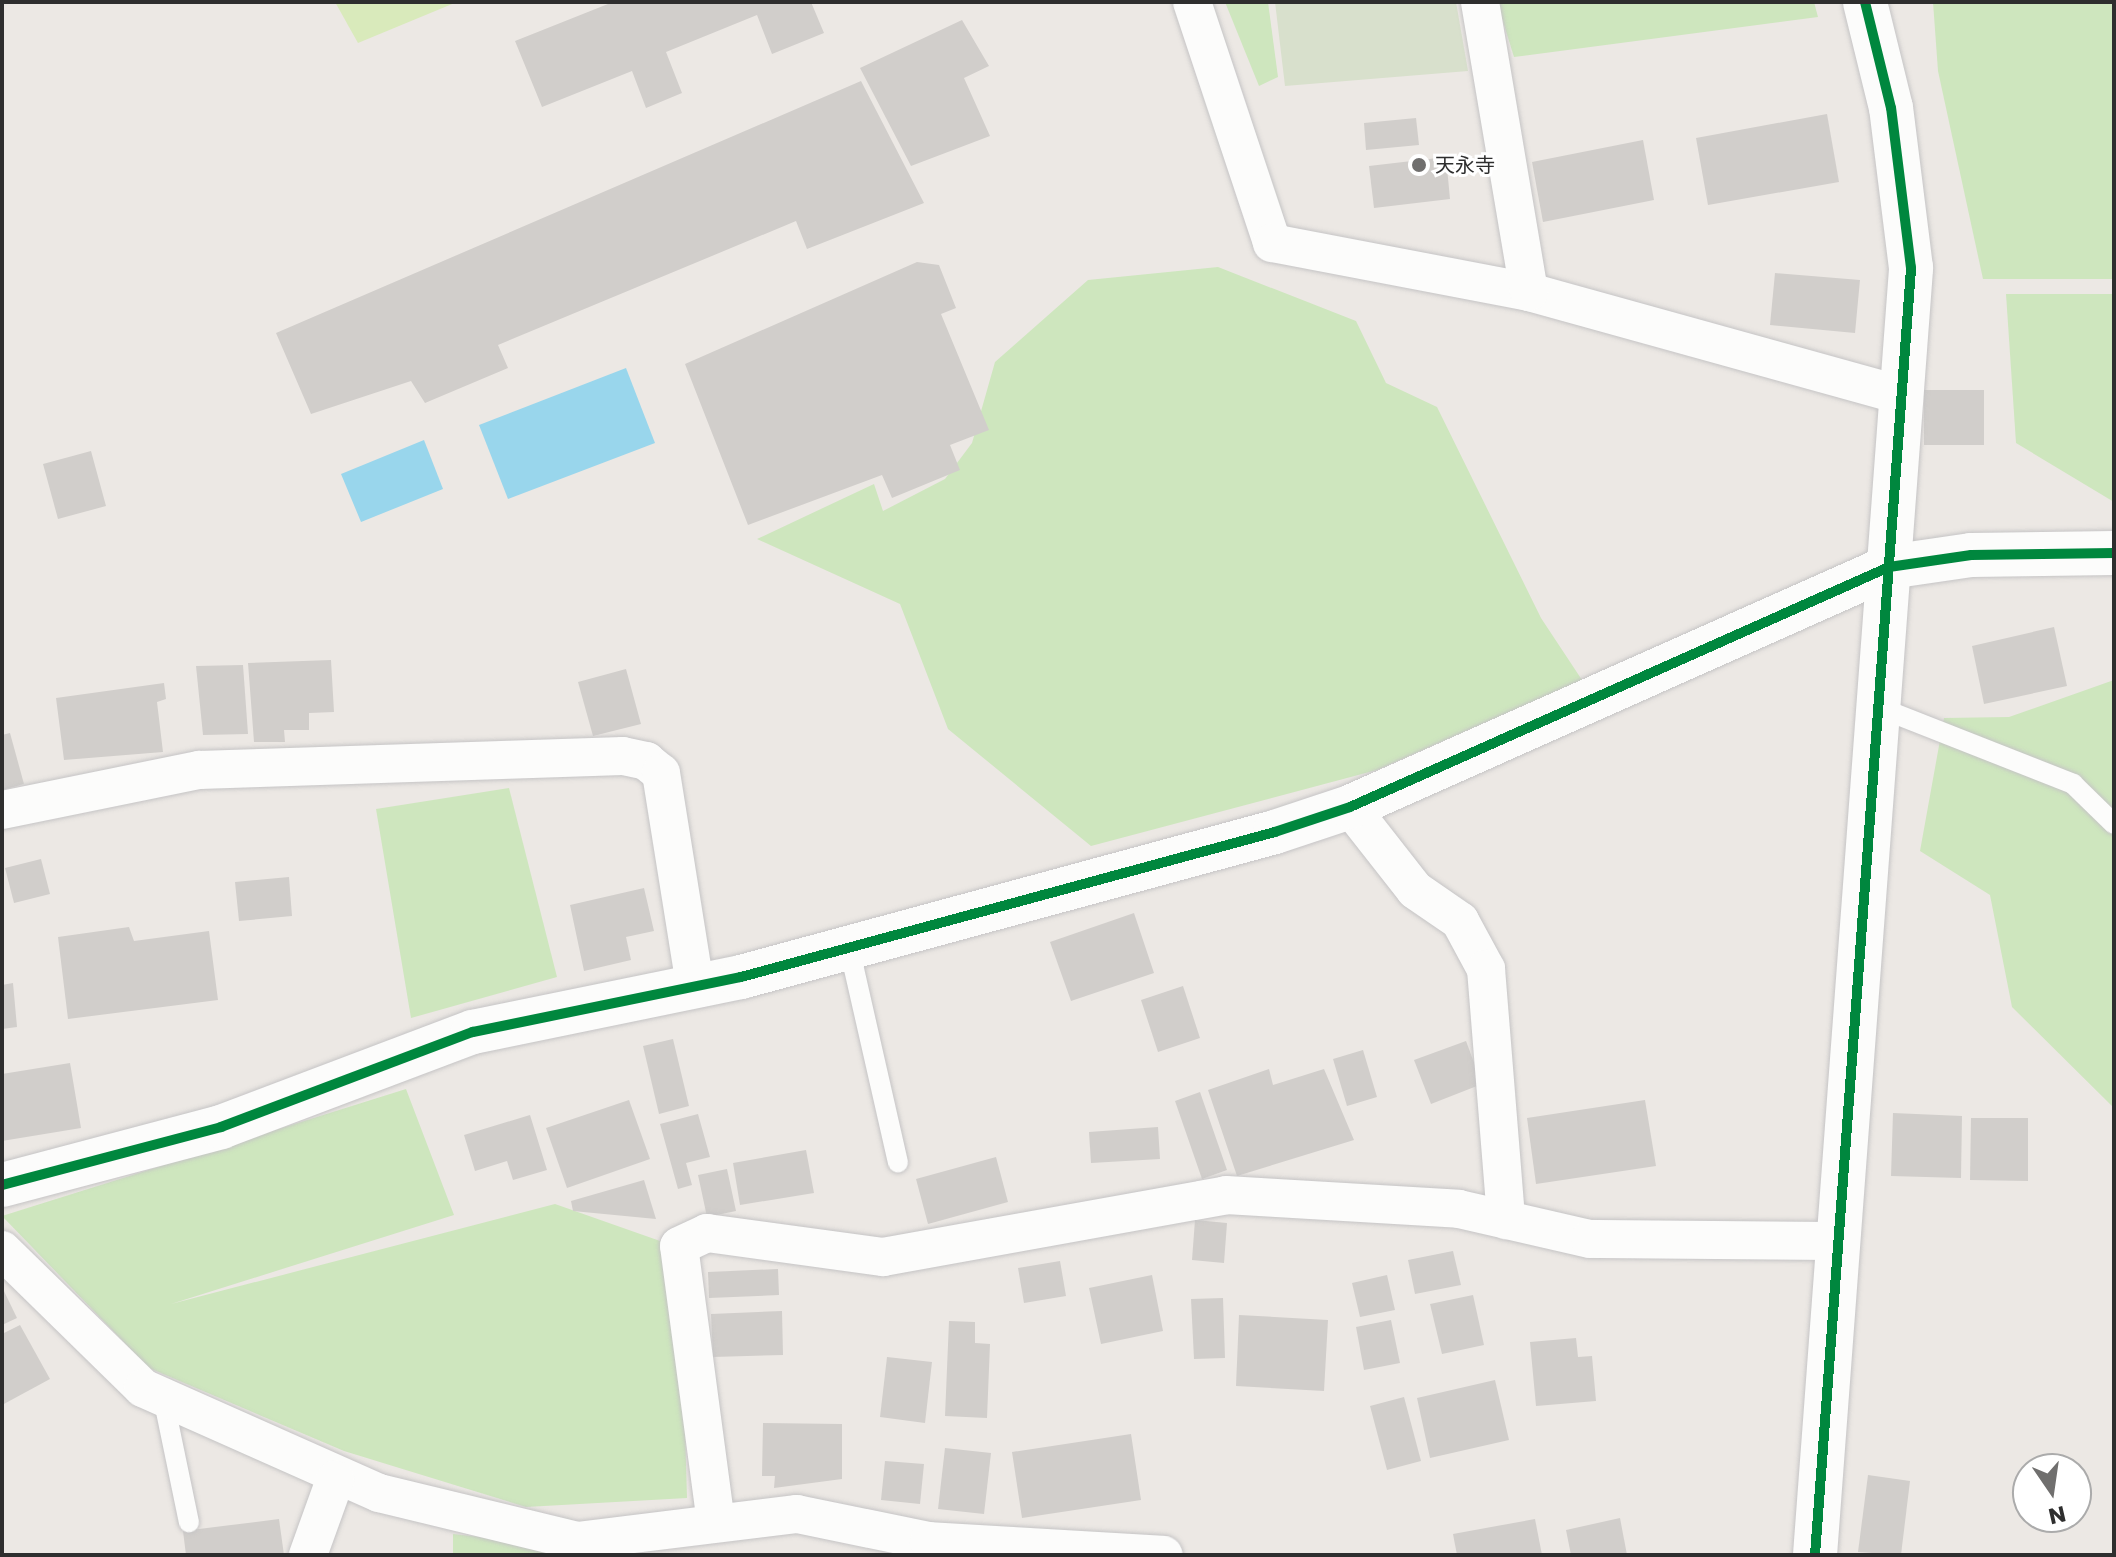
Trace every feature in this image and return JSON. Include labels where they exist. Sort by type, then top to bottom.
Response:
[{"type":"street","points":[[1192,2],[1272,243],[1529,292],[1897,394]]},
{"type":"street","points":[[1480,2],[1529,292]]},
{"type":"street","points":[[1815,1555],[1889,567],[1897,394],[1911,268],[1906,213],[1865,2]]},
{"type":"street","points":[[2,1185],[221,1127],[473,1032],[695,986],[849,947],[1350,807],[1889,567],[1971,555],[2114,553]]},
{"type":"street","points":[[2,810],[199,770],[646,761],[661,773],[695,986]]},
{"type":"street","points":[[1350,807],[1415,890],[1460,921],[1486,969],[1506,1220]]},
{"type":"street","points":[[716,1523],[679,1246],[707,1233],[883,1257],[1226,1195],[1459,1209],[1590,1239],[1839,1241]]},
{"type":"street","points":[[2,1250],[143,1388],[335,1480],[601,1546],[716,1523],[797,1514],[929,1541],[1164,1555]]},
{"type":"street","points":[[308,1555],[335,1480]]},
{"type":"lane","points":[[1878,707],[2073,784],[2114,824]]},
{"type":"lane","points":[[849,947],[898,1162]]},
{"type":"lane","points":[[163,1397],[189,1522]]},
{"type":"green space","points":[[335,2],[457,2],[358,43]]},
{"type":"green space","points":[[1225,2],[1268,2],[1278,77],[1259,86]]},
{"type":"green space","points":[[1275,2],[1456,2],[1468,71],[1285,86]]},
{"type":"green space","points":[[1497,2],[1814,2],[1818,17],[1514,57]]},
{"type":"green space","points":[[1933,2],[2114,2],[2114,279],[1983,279],[1938,71]]},
{"type":"green space","points":[[1218,267],[1356,321],[1386,383],[1437,407],[1541,618],[1582,680],[1377,770],[1091,846],[948,729],[900,604],[757,539],[874,484],[883,511],[945,479],[972,443],[995,362],[1088,280]]},
{"type":"green space","points":[[2006,294],[2114,294],[2114,502],[2016,443]]},
{"type":"green space","points":[[2114,680],[2114,1108],[2012,1007],[1990,895],[1920,851],[1944,718],[2009,717]]},
{"type":"green space","points":[[509,788],[557,977],[411,1018],[376,809]]},
{"type":"green space","points":[[406,1089],[454,1215],[171,1304],[555,1204],[680,1248],[687,1498],[526,1507],[344,1451],[149,1368],[2,1216]]},
{"type":"green space","points":[[453,1534],[616,1552],[616,1555],[453,1555]]},
{"type":"water","points":[[626,368],[655,443],[508,499],[479,425]]},
{"type":"water","points":[[424,440],[443,489],[361,522],[341,474]]},
{"type":"building","points":[[613,2],[811,2],[824,33],[772,54],[757,15],[666,52],[682,93],[646,108],[632,71],[542,107],[515,41]]},
{"type":"building","points":[[962,20],[989,66],[964,78],[990,136],[911,166],[860,68]]},
{"type":"building","points":[[861,81],[924,203],[807,249],[796,221],[498,345],[508,368],[425,403],[411,381],[311,414],[276,333]]},
{"type":"building","points":[[1827,114],[1839,182],[1708,205],[1696,138]]},
{"type":"building","points":[[1416,118],[1419,145],[1366,150],[1364,123]]},
{"type":"building","points":[[1643,140],[1654,200],[1543,222],[1532,162]]},
{"type":"building","points":[[1446,157],[1450,199],[1374,208],[1369,166]]},
{"type":"building","points":[[917,262],[939,265],[956,308],[941,314],[989,430],[950,445],[960,470],[892,498],[882,475],[748,525],[685,364]]},
{"type":"building","points":[[1775,273],[1860,280],[1855,333],[1770,325]]},
{"type":"building","points":[[1924,390],[1984,390],[1984,445],[1924,445]]},
{"type":"building","points":[[91,451],[106,506],[58,519],[43,464]]},
{"type":"building","points":[[2054,627],[2067,686],[1984,704],[1972,646]]},
{"type":"building","points":[[331,660],[334,712],[309,713],[309,730],[284,730],[285,742],[254,742],[248,663]]},
{"type":"building","points":[[243,665],[248,734],[203,735],[196,666]]},
{"type":"building","points":[[626,669],[641,724],[593,736],[578,682]]},
{"type":"building","points":[[164,683],[166,699],[157,702],[163,752],[64,760],[56,698]]},
{"type":"building","points":[[10,733],[24,784],[2,790],[2,735]]},
{"type":"building","points":[[41,859],[50,894],[14,903],[5,868]]},
{"type":"building","points":[[289,877],[292,916],[239,921],[235,882]]},
{"type":"building","points":[[644,888],[654,931],[626,937],[631,960],[584,971],[570,905]]},
{"type":"building","points":[[1134,913],[1154,973],[1071,1001],[1050,942]]},
{"type":"building","points":[[129,927],[134,941],[209,931],[218,1000],[68,1019],[58,937]]},
{"type":"building","points":[[13,983],[17,1027],[2,1029],[2,985]]},
{"type":"building","points":[[1183,986],[1200,1038],[1158,1052],[1141,1000]]},
{"type":"building","points":[[673,1039],[689,1106],[659,1114],[643,1046]]},
{"type":"building","points":[[1466,1041],[1482,1084],[1431,1104],[1414,1060]]},
{"type":"building","points":[[1363,1050],[1377,1097],[1347,1106],[1333,1059]]},
{"type":"building","points":[[70,1063],[81,1128],[2,1141],[2,1074]]},
{"type":"building","points":[[1269,1069],[1273,1085],[1324,1069],[1354,1140],[1237,1176],[1208,1090]]},
{"type":"building","points":[[1200,1092],[1227,1170],[1202,1179],[1175,1101]]},
{"type":"building","points":[[629,1100],[650,1159],[567,1188],[546,1128]]},
{"type":"building","points":[[1645,1100],[1656,1166],[1536,1184],[1527,1118]]},
{"type":"building","points":[[1893,1113],[1962,1116],[1961,1178],[1891,1176]]},
{"type":"building","points":[[698,1114],[710,1157],[686,1163],[692,1185],[678,1189],[660,1124]]},
{"type":"building","points":[[530,1115],[547,1170],[513,1180],[507,1161],[475,1171],[464,1135]]},
{"type":"building","points":[[1971,1118],[2028,1118],[2028,1181],[1970,1180]]},
{"type":"building","points":[[1158,1127],[1160,1159],[1091,1163],[1089,1132]]},
{"type":"building","points":[[806,1150],[814,1193],[740,1205],[733,1163]]},
{"type":"building","points":[[996,1157],[1008,1202],[928,1224],[916,1179]]},
{"type":"building","points":[[727,1169],[736,1211],[707,1217],[698,1175]]},
{"type":"building","points":[[644,1180],[656,1219],[573,1211],[571,1201]]},
{"type":"building","points":[[1195,1220],[1227,1223],[1224,1263],[1192,1260]]},
{"type":"building","points":[[1453,1251],[1461,1285],[1415,1294],[1408,1260]]},
{"type":"building","points":[[1060,1261],[1066,1296],[1024,1303],[1018,1268]]},
{"type":"building","points":[[778,1269],[779,1295],[709,1298],[708,1272]]},
{"type":"building","points":[[1152,1275],[1163,1331],[1101,1344],[1089,1288]]},
{"type":"building","points":[[1387,1275],[1395,1310],[1360,1317],[1352,1283]]},
{"type":"building","points":[[2,1287],[17,1318],[2,1325]]},
{"type":"building","points":[[1473,1295],[1484,1345],[1442,1354],[1430,1304]]},
{"type":"building","points":[[1223,1298],[1225,1358],[1194,1359],[1191,1299]]},
{"type":"building","points":[[782,1311],[783,1355],[713,1357],[711,1314]]},
{"type":"building","points":[[1239,1315],[1328,1320],[1324,1391],[1236,1386]]},
{"type":"building","points":[[1391,1320],[1400,1363],[1364,1370],[1356,1327]]},
{"type":"building","points":[[949,1321],[975,1322],[975,1343],[990,1344],[987,1418],[945,1416]]},
{"type":"building","points":[[20,1325],[50,1379],[2,1405],[2,1334]]},
{"type":"building","points":[[1576,1338],[1578,1357],[1592,1356],[1596,1401],[1536,1406],[1530,1342]]},
{"type":"building","points":[[887,1357],[932,1362],[925,1423],[880,1417]]},
{"type":"building","points":[[1495,1380],[1509,1440],[1430,1458],[1417,1398]]},
{"type":"building","points":[[1404,1397],[1421,1461],[1387,1470],[1370,1406]]},
{"type":"building","points":[[763,1423],[842,1424],[842,1479],[774,1488],[775,1476],[762,1476]]},
{"type":"building","points":[[1131,1434],[1141,1500],[1022,1518],[1012,1452]]},
{"type":"building","points":[[945,1448],[991,1453],[984,1514],[938,1509]]},
{"type":"building","points":[[885,1461],[924,1464],[920,1504],[881,1500]]},
{"type":"building","points":[[1868,1475],[1910,1481],[1901,1555],[1858,1552]]},
{"type":"building","points":[[1620,1518],[1627,1555],[1571,1555],[1566,1530]]},
{"type":"building","points":[[279,1519],[284,1555],[186,1555],[183,1531]]},
{"type":"building","points":[[1535,1519],[1542,1555],[1457,1555],[1453,1534]]},
{"type":"cycle path","points":[[1815,1555],[1911,268],[1891,108],[1865,2]]},
{"type":"cycle path","points":[[2,1185],[221,1127],[473,1032],[741,977],[1275,832],[1350,807],[1889,567],[1971,555],[2114,553]]},
{"type":"place","name":"天永寺","points":[[1419,165]]}]
